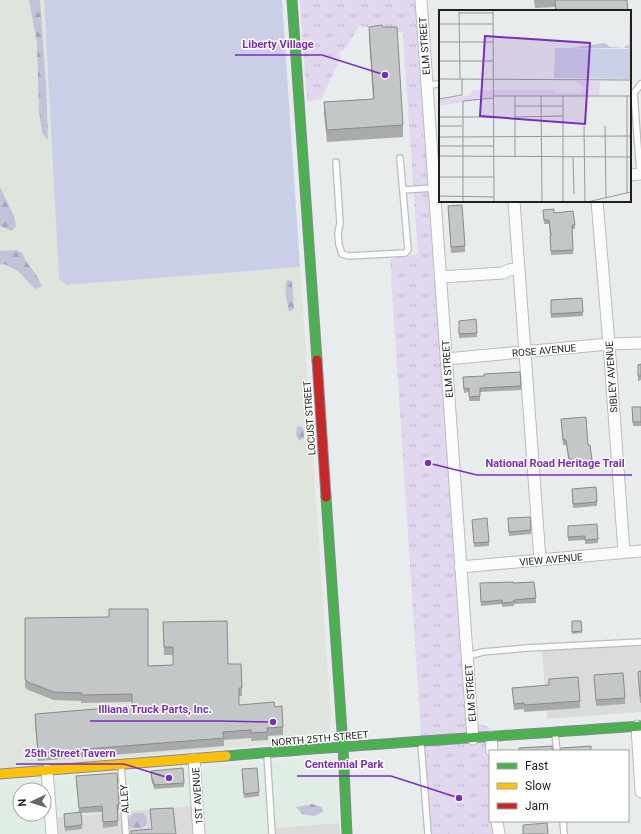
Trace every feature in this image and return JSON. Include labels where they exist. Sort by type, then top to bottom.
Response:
[{"type":"street","name":"LOCUST STREET","points":[[292,0],[343,746],[347,834]]},
{"type":"street","name":"ELM STREET","points":[[421,0],[427,85],[437,188],[440,277],[473,739]]},
{"type":"street","points":[[514,202],[540,560]]},
{"type":"street","name":"SIBLEY AVENUE","points":[[597,202],[624,552]]},
{"type":"street","points":[[440,277],[503,273],[519,268]]},
{"type":"street","name":"ROSE AVENUE","points":[[446,359],[609,344],[641,343]]},
{"type":"street","name":"VIEW AVENUE","points":[[460,567],[641,551]]},
{"type":"street","name":"NORTH 25TH STREET","points":[[0,774],[343,746],[491,738],[639,726]]},
{"type":"street","points":[[639,726],[641,792]]},
{"type":"street","points":[[491,738],[492,750]]},
{"type":"street","name":"1ST AVENUE","points":[[194,759],[199,834]]},
{"type":"street","points":[[48,770],[52,834]]},
{"type":"street","points":[[497,822],[499,834]]},
{"type":"lane","points":[[427,85],[439,84]]},
{"type":"lane","points":[[637,175],[634,93],[641,84]]},
{"type":"lane","points":[[336,162],[340,224],[338,234],[339,246],[342,254],[349,256],[405,253],[408,250],[400,158]]},
{"type":"lane","points":[[403,190],[437,188]]},
{"type":"lane","points":[[467,656],[484,652],[527,648],[641,642]]},
{"type":"lane","points":[[555,732],[557,750]]},
{"type":"lane","points":[[420,742],[428,834]]},
{"type":"lane","points":[[267,753],[272,834]]},
{"type":"lane","name":"ALLEY","points":[[121,765],[126,834]]},
{"type":"lane","points":[[563,822],[564,834]]},
{"type":"shaded area","points":[[0,0],[44,0],[59,278],[65,285],[300,267],[331,718],[330,730],[328,734],[318,740],[0,769]]},
{"type":"shaded area","points":[[44,0],[282,0],[300,267],[66,285],[59,279]]},
{"type":"shaded area","points":[[641,642],[641,712],[547,719],[542,649]]},
{"type":"shaded area","points":[[325,757],[334,762],[339,823],[274,828],[270,763]]},
{"type":"shaded area","points":[[262,763],[265,765],[270,834],[205,834],[201,771],[206,767]]},
{"type":"shaded area","points":[[182,768],[189,774],[191,806],[126,811],[124,774]]},
{"type":"shaded area","points":[[114,774],[120,779],[122,812],[57,817],[54,785],[56,780],[59,778]]},
{"type":"shaded area","points":[[35,779],[39,782],[12,782],[12,822],[45,822],[46,834],[0,834],[0,782]]},
{"type":"shaded area","points":[[191,806],[193,834],[127,834],[126,811]]},
{"type":"shaded area","points":[[122,812],[124,834],[58,834],[57,817]]},
{"type":"shaded area","points":[[339,823],[340,834],[274,834],[274,828]]},
{"type":"green space","points":[[29,0],[40,0],[48,140],[42,133],[39,111],[37,43]]},
{"type":"green space","points":[[300,0],[421,0],[477,724],[487,726],[496,735],[498,750],[489,750],[489,822],[497,822],[499,834],[431,834],[425,753],[421,735],[390,259],[418,254],[403,38],[404,33],[359,26],[346,48],[339,53],[341,58],[321,99],[307,102]]},
{"type":"green space","points":[[0,187],[14,216],[16,226],[12,231],[0,226]]},
{"type":"green space","points":[[16,250],[22,253],[42,286],[35,289],[18,271],[4,264],[0,265],[0,251]]},
{"type":"green space","points":[[289,280],[292,282],[294,309],[289,312],[285,289],[286,281]]},
{"type":"green space","points":[[301,426],[304,430],[304,438],[299,441],[296,434],[297,427]]},
{"type":"green space","points":[[312,804],[322,807],[323,812],[314,816],[302,814],[296,807]]},
{"type":"green space","points":[[134,813],[143,813],[147,819],[147,824],[141,829],[131,828],[127,821]]},
{"type":"building","points":[[555,0],[627,0],[628,10],[556,10]]},
{"type":"building","points":[[382,25],[382,27],[397,27],[403,125],[327,130],[324,102],[374,99],[369,27]]},
{"type":"building","points":[[462,205],[465,246],[451,247],[448,206]]},
{"type":"building","points":[[554,209],[554,213],[573,211],[575,225],[572,225],[573,250],[551,251],[549,220],[544,220],[543,210]]},
{"type":"building","points":[[582,298],[583,312],[551,314],[551,300]]},
{"type":"building","points":[[476,319],[477,333],[459,334],[459,321]]},
{"type":"building","points":[[641,364],[641,376],[638,376],[638,365]]},
{"type":"building","points":[[520,372],[521,386],[480,388],[480,396],[469,397],[469,388],[464,389],[463,377]]},
{"type":"building","points":[[632,407],[641,407],[641,422],[633,422]]},
{"type":"building","points":[[586,417],[588,445],[590,445],[592,460],[573,462],[572,459],[569,459],[566,440],[563,440],[561,419]]},
{"type":"building","points":[[596,487],[597,502],[573,504],[572,489]]},
{"type":"building","points":[[530,517],[531,530],[509,532],[508,518]]},
{"type":"building","points":[[487,518],[489,542],[474,543],[472,520]]},
{"type":"building","points":[[597,524],[598,539],[585,540],[585,536],[568,537],[568,526]]},
{"type":"building","points":[[534,582],[536,598],[514,600],[514,602],[502,603],[502,600],[481,602],[480,583]]},
{"type":"building","points":[[109,609],[148,609],[148,666],[173,665],[173,647],[164,647],[163,622],[227,621],[228,664],[241,664],[242,688],[239,688],[239,705],[274,702],[275,707],[282,706],[283,727],[267,728],[268,732],[251,733],[251,730],[223,732],[224,738],[38,753],[35,714],[132,706],[132,694],[81,695],[82,693],[54,692],[28,682],[25,679],[25,618],[109,617]]},
{"type":"building","points":[[572,621],[581,621],[582,631],[572,632]]},
{"type":"building","points":[[641,671],[641,696],[640,696],[638,672]]},
{"type":"building","points":[[623,673],[625,698],[596,700],[594,675]]},
{"type":"building","points":[[578,677],[580,701],[524,705],[524,703],[514,704],[512,688],[549,685],[549,679]]},
{"type":"building","points":[[552,746],[552,749],[554,750],[519,750],[519,748]]},
{"type":"building","points":[[591,746],[591,750],[560,750],[561,748]]},
{"type":"building","points":[[183,768],[184,783],[154,785],[151,771]]},
{"type":"building","points":[[257,768],[259,792],[244,794],[242,769]]},
{"type":"building","points":[[117,773],[119,805],[117,805],[118,821],[103,822],[102,806],[79,808],[76,776]]},
{"type":"building","points":[[173,808],[176,834],[131,834],[131,831],[152,829],[150,809]]},
{"type":"building","points":[[81,812],[82,825],[65,827],[64,814]]},
{"type":"building","points":[[547,823],[548,834],[523,834],[523,825]]},
{"type":"traffic: fast","points":[[292,0],[317,360]]},
{"type":"traffic: fast","points":[[326,497],[343,746],[347,834]]},
{"type":"traffic: fast","points":[[226,756],[641,726]]},
{"type":"traffic: slow","points":[[0,774],[226,756]]},
{"type":"traffic: jam","points":[[317,360],[326,497]]},
{"type":"place","name":"Liberty Village","points":[[385,75]]},
{"type":"place","name":"National Road Heritage Trail","points":[[428,463]]},
{"type":"place","name":"Illiana Truck Parts, Inc.","points":[[273,722]]},
{"type":"place","name":"25th Street Tavern","points":[[169,778]]},
{"type":"place","name":"Centennial Park","points":[[459,798]]}]
